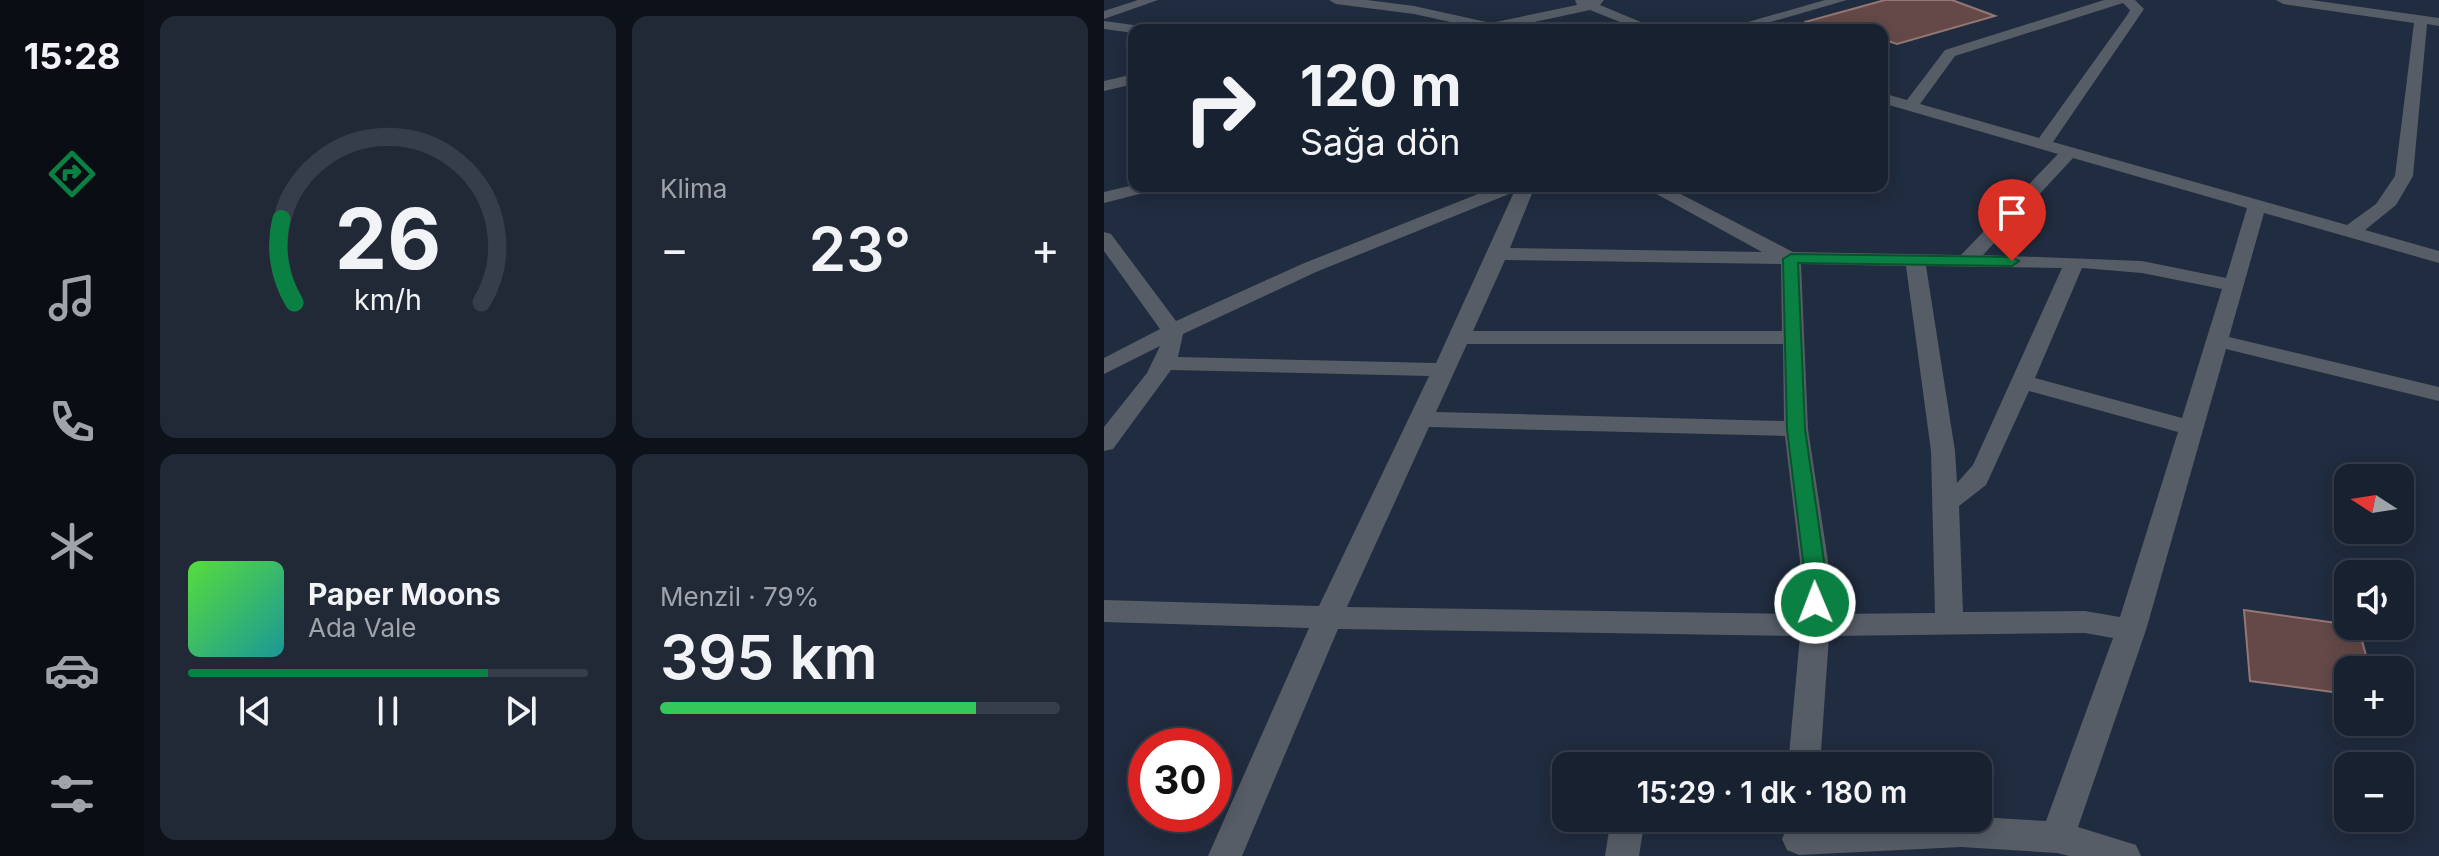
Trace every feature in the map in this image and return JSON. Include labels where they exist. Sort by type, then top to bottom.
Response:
[{"type":"street","points":[[1104,15],[1151,0]]},
{"type":"street","points":[[1336,0],[1414,10],[1466,24]]},
{"type":"street","points":[[1414,10],[1433,0]]},
{"type":"street","points":[[1571,0],[1595,3],[1640,24]]},
{"type":"street","points":[[1748,24],[1840,0]]},
{"type":"street","points":[[1911,106],[1950,53],[2118,0]]},
{"type":"street","points":[[2044,143],[2135,14],[2137,9],[2128,0]]},
{"type":"street","points":[[2283,0],[2439,22]]},
{"type":"street","points":[[1505,24],[1595,3]]},
{"type":"street","points":[[2350,231],[2385,207],[2394,197],[2404,176],[2421,20]]},
{"type":"street","points":[[1104,27],[1128,29]]},
{"type":"street","points":[[1104,27],[1128,42]]},
{"type":"street","points":[[1104,86],[1128,80]]},
{"type":"street","points":[[1888,100],[2439,257]]},
{"type":"street","points":[[1966,261],[2071,150]]},
{"type":"street","points":[[1104,198],[1128,192]]},
{"type":"street","points":[[1104,367],[1172,331],[1309,268],[1499,192]]},
{"type":"street","points":[[1225,856],[1329,615],[1498,254],[1524,192]]},
{"type":"street","points":[[1663,192],[1791,259]]},
{"type":"street","points":[[2057,837],[2131,630],[2258,203]]},
{"type":"street","points":[[1104,238],[1172,331],[1172,348],[1165,363],[1104,443]]},
{"type":"street","points":[[1498,254],[2075,262],[2142,267],[2235,286]]},
{"type":"street","points":[[1791,259],[1796,429],[1814,561],[1815,625],[1805,752]]},
{"type":"street","points":[[1915,261],[1941,435],[1947,502],[1949,624]]},
{"type":"street","points":[[1947,502],[1964,493],[1979,476],[2075,262]]},
{"type":"street","points":[[1459,338],[1794,337]]},
{"type":"street","points":[[2219,341],[2439,394]]},
{"type":"street","points":[[1165,363],[1444,370]]},
{"type":"street","points":[[2022,382],[2193,428]]},
{"type":"street","points":[[1421,419],[1796,429]]},
{"type":"street","points":[[1104,611],[1329,615],[1375,619],[1815,625],[2085,622],[2131,630]]},
{"type":"street","points":[[1622,856],[1626,832]]},
{"type":"street","points":[[1800,838],[1961,832],[2057,837],[2124,856]]},
{"type":"building","points":[[1885,0],[1952,0],[1995,16],[1897,44],[1888,41],[1888,24],[1805,22]]},
{"type":"building","points":[[2244,610],[2334,623],[2334,640],[2362,640],[2366,656],[2334,656],[2334,692],[2250,681]]},
{"type":"route","points":[[1815,603],[1814,561],[1796,429],[1791,259],[2012,261]]}]
